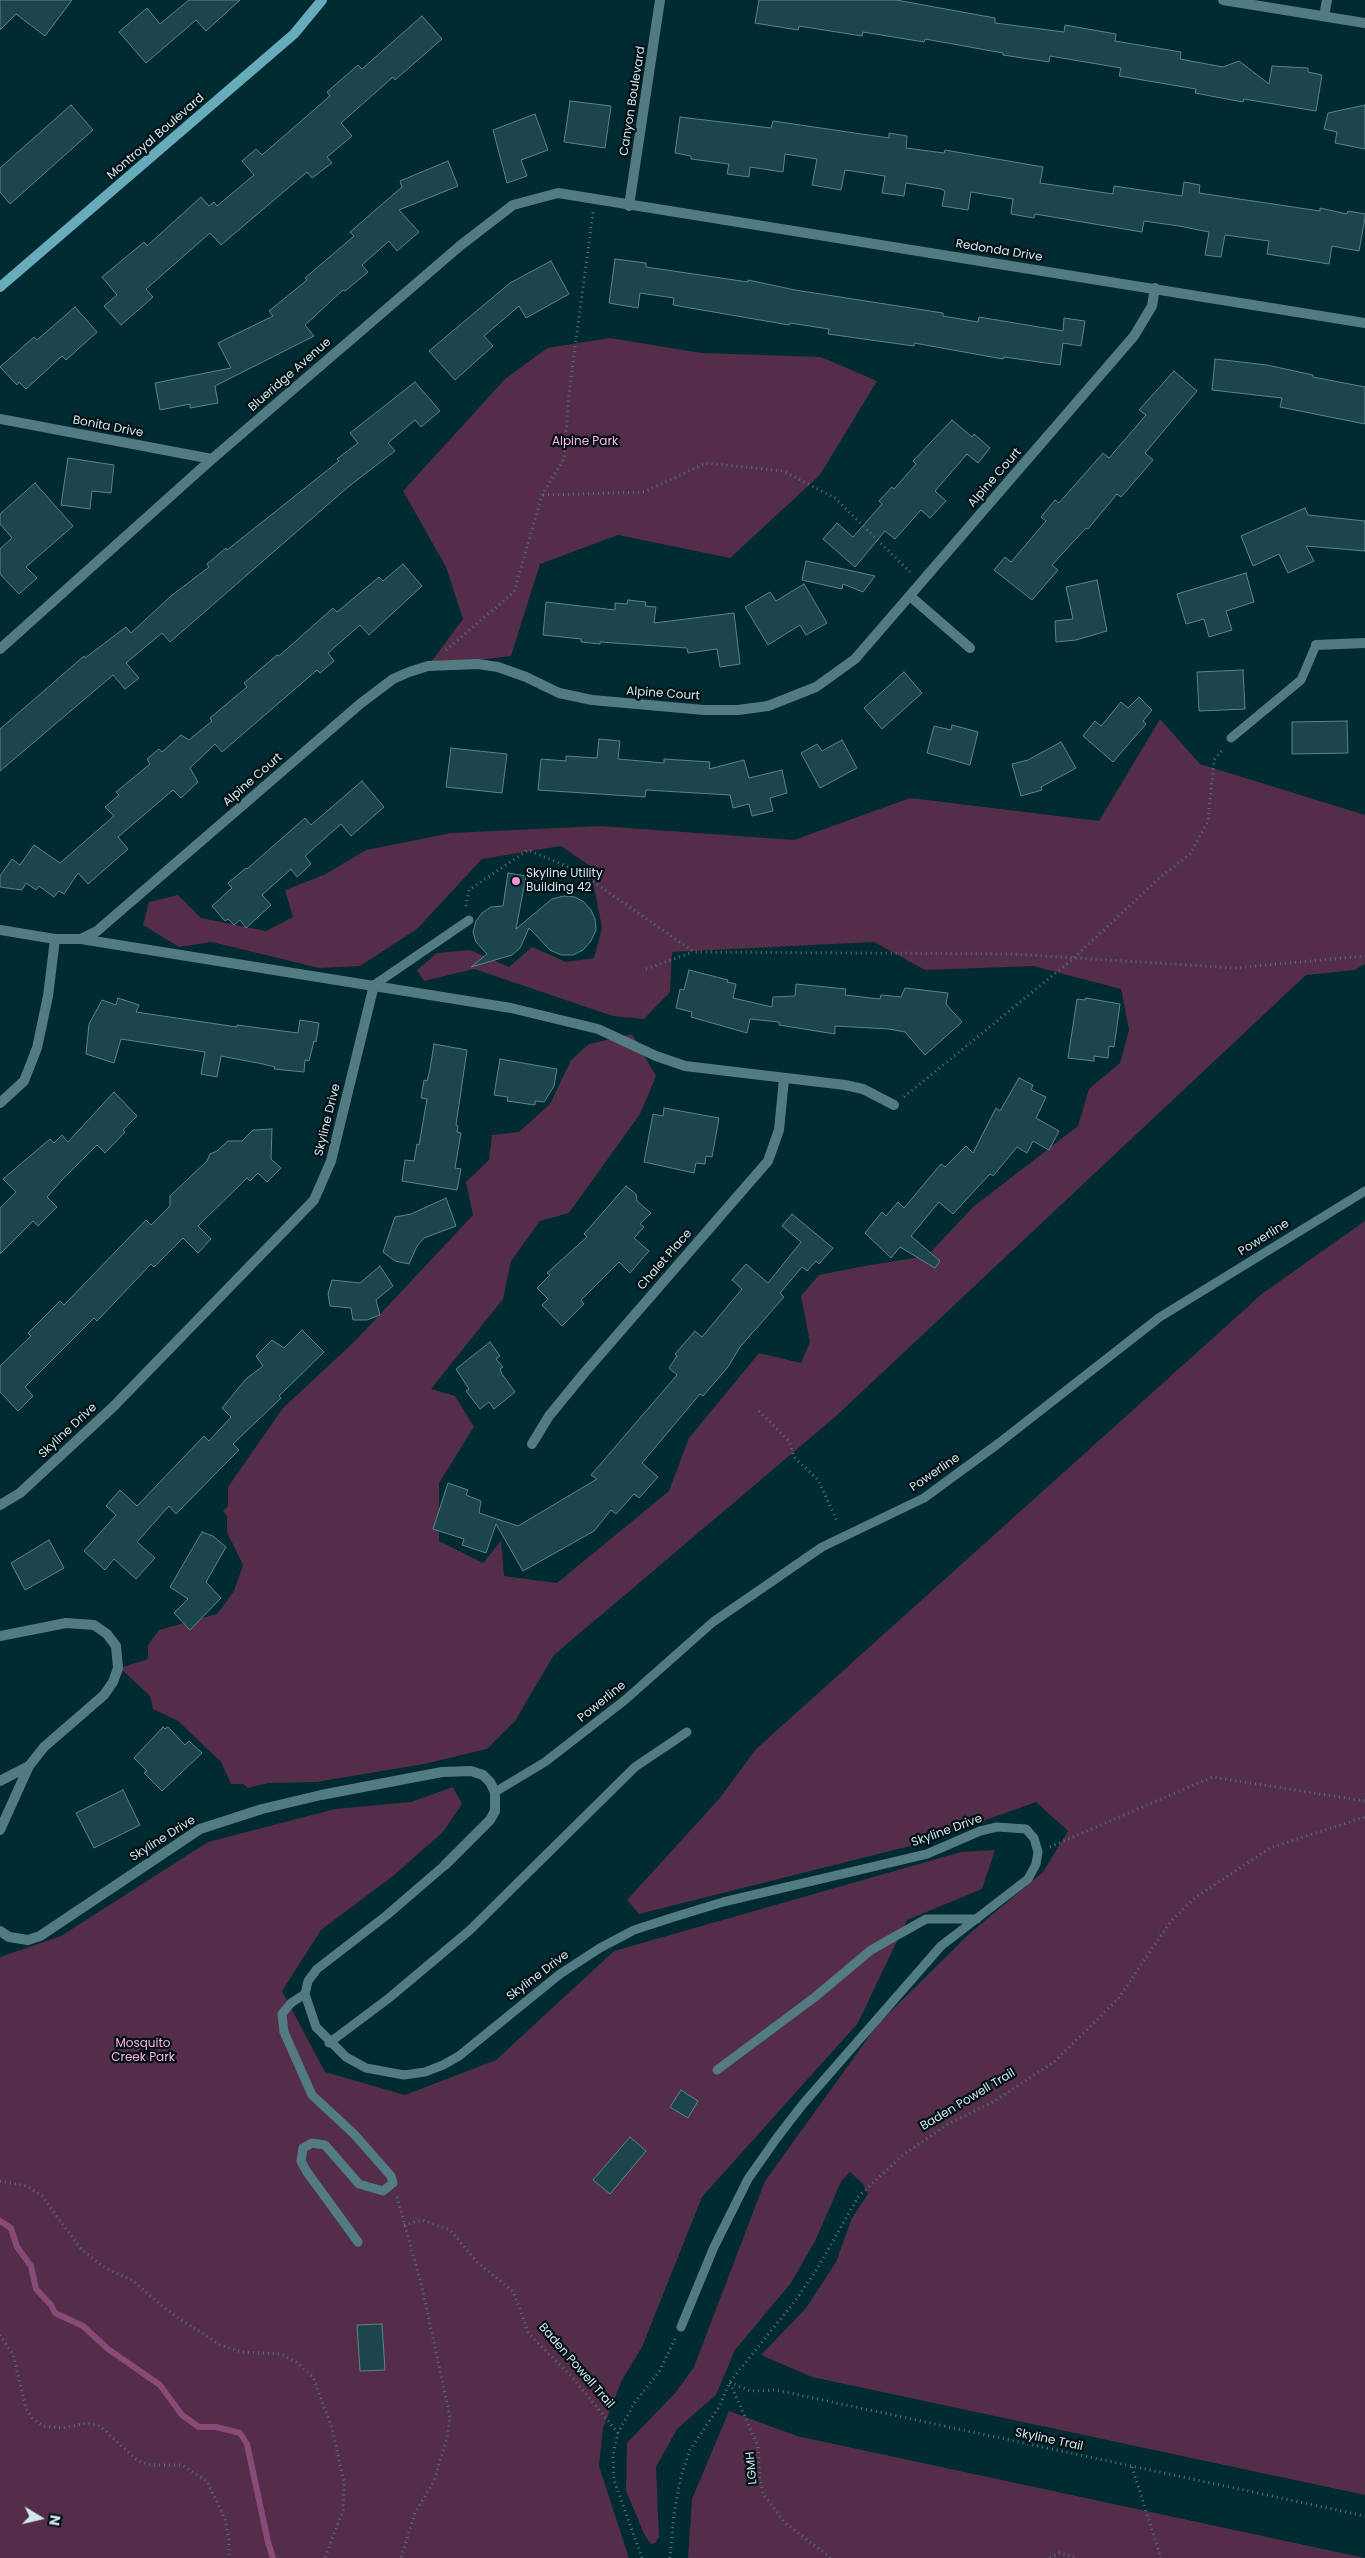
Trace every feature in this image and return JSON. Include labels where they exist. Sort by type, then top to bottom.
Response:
[{"type":"street","name":"Montroyal Boulevard","points":[[0,287],[294,34],[322,0]]},
{"type":"street","name":"Canyon Boulevard","points":[[629,206],[660,0]]},
{"type":"street","points":[[1223,0],[1365,23]]},
{"type":"street","points":[[1324,16],[1327,0]]},
{"type":"street","name":"Blueridge Avenue","points":[[0,649],[212,459],[461,245],[513,205],[558,193],[629,206]]},
{"type":"street","name":"Redonda Drive","points":[[629,206],[1155,288],[1365,324]]},
{"type":"street","name":"Alpine Court","points":[[80,939],[97,931],[360,704],[393,679],[428,666],[478,664],[498,667],[559,692],[592,700],[652,706],[738,710],[768,706],[816,687],[855,659],[1134,336],[1152,306],[1155,288]]},
{"type":"street","name":"Bonita Drive","points":[[0,418],[212,459]]},
{"type":"street","points":[[910,596],[970,648]]},
{"type":"street","points":[[1316,645],[1365,643]]},
{"type":"street","points":[[0,930],[55,939],[80,939],[511,1008],[598,1029],[656,1056],[685,1066],[863,1089],[894,1105]]},
{"type":"street","points":[[0,1103],[24,1081],[37,1048],[48,996],[55,939]]},
{"type":"street","name":"Skyline Drive","points":[[0,1505],[20,1493],[113,1407],[314,1200],[331,1161],[374,985]]},
{"type":"street","name":"Chalet Place","points":[[532,1444],[549,1416],[585,1372],[768,1161],[779,1130],[784,1079]]},
{"type":"street","points":[[0,1636],[59,1624],[94,1624],[107,1634],[116,1646],[118,1668],[113,1682],[104,1695],[44,1747],[29,1766],[0,1830]]},
{"type":"street","points":[[0,1781],[29,1766]]},
{"type":"street","name":"Skyline Drive","points":[[0,1931],[9,1937],[28,1940],[40,1936],[156,1856],[200,1829],[262,1809],[457,1770],[483,1775],[490,1782],[494,1792]]},
{"type":"street","points":[[444,1865],[490,1820],[495,1811],[494,1792]]},
{"type":"lane","points":[[1231,738],[1302,680],[1316,645]]},
{"type":"lane","points":[[374,985],[466,922]]},
{"type":"lane","name":"Powerline","points":[[494,1792],[545,1762],[618,1706],[713,1622],[822,1547],[924,1498],[999,1443],[1160,1318],[1365,1191]]},
{"type":"lane","points":[[329,2043],[389,1998],[470,1930],[635,1767],[687,1732]]},
{"type":"lane","name":"Skyline Drive","points":[[304,1994],[316,2027],[329,2043],[346,2057],[366,2068],[404,2075],[425,2072],[459,2056],[560,1974],[600,1948],[634,1930],[722,1902],[927,1854],[980,1831],[997,1827],[1026,1829],[1034,1838],[1038,1852]]},
{"type":"lane","points":[[681,2327],[714,2247],[743,2188],[776,2139],[803,2104],[941,1946],[1028,1879],[1036,1864],[1038,1852]]},
{"type":"lane","points":[[358,2242],[307,2172],[301,2161],[303,2148],[312,2143],[325,2145],[359,2184],[383,2191],[393,2183],[391,2176],[354,2134],[312,2095],[284,2032],[282,2014],[291,2003],[304,1994],[308,1981],[317,1969],[387,1915],[444,1865]]},
{"type":"lane","points":[[717,2070],[815,1997],[871,1950],[926,1919],[978,1918]]},
{"type":"path","points":[[428,666],[514,592],[542,495],[564,459],[569,393],[594,199]]},
{"type":"path","points":[[542,495],[644,492],[706,463],[783,471],[835,498],[922,583]]},
{"type":"path","points":[[894,1105],[1074,958],[1158,879],[1190,854],[1208,821],[1214,760],[1231,738]]},
{"type":"path","points":[[466,922],[469,890],[528,850],[578,871],[694,952]]},
{"type":"path","points":[[646,969],[694,952],[1013,954],[1235,968],[1365,956]]},
{"type":"path","points":[[759,1411],[789,1441],[794,1457],[818,1480],[837,1518],[841,1538]]},
{"type":"path","points":[[1038,1852],[1212,1777],[1365,1802]]},
{"type":"path","name":"Baden Powell Trail","points":[[670,2558],[681,2476],[690,2450],[719,2407],[730,2382],[795,2301],[817,2269],[858,2197],[904,2155],[948,2124],[993,2102],[1054,2062],[1118,1999],[1171,1921],[1196,1897],[1270,1848],[1365,1817]]},
{"type":"path","points":[[0,2181],[27,2186],[42,2196],[80,2249],[102,2266],[133,2281],[171,2313],[220,2345],[242,2352],[281,2354],[296,2362],[313,2377],[332,2428],[344,2482],[343,2510],[325,2558]]},
{"type":"path","points":[[393,2183],[422,2287],[450,2417],[447,2438],[434,2481],[415,2513],[401,2558]]},
{"type":"path","name":"Baden Powell Trail","points":[[404,2225],[422,2220],[450,2230],[478,2262],[513,2291],[529,2334],[572,2376],[618,2433]]},
{"type":"path","points":[[642,2558],[614,2480],[613,2455],[618,2433],[635,2402],[659,2372],[681,2327]]},
{"type":"path","points":[[0,2335],[13,2354],[26,2409],[33,2419],[44,2426],[63,2428],[87,2423],[100,2426],[138,2460],[151,2464],[182,2465],[207,2481],[224,2519],[229,2540],[229,2558]]},
{"type":"path","name":"Skyline Trail","points":[[730,2382],[750,2391],[776,2390],[1365,2516]]},
{"type":"path","name":"LGMH","points":[[730,2382],[758,2446],[761,2461],[760,2479],[764,2494],[785,2523],[831,2558]]},
{"type":"path","points":[[1131,2466],[1161,2558]]},
{"type":"path","points":[[1050,2558],[1059,2554],[1078,2558]]},
{"type":"green space","name":"Alpine Park","points":[[610,338],[701,353],[821,357],[877,381],[820,475],[730,558],[618,535],[540,564],[511,656],[428,666],[463,619],[446,567],[403,491],[505,379],[547,348]]},
{"type":"green space","points":[[1160,719],[1200,764],[1365,815],[1365,964],[1355,970],[1306,975],[835,1417],[554,1655],[515,1721],[487,1749],[424,1764],[316,1782],[268,1783],[248,1788],[243,1784],[231,1784],[221,1762],[178,1721],[153,1709],[150,1696],[120,1668],[148,1659],[148,1645],[159,1630],[217,1614],[234,1591],[243,1565],[227,1532],[227,1516],[223,1511],[228,1506],[228,1487],[283,1408],[355,1341],[473,1215],[466,1182],[489,1160],[492,1135],[519,1132],[550,1104],[571,1060],[589,1044],[632,1034],[656,1076],[640,1114],[569,1213],[540,1221],[511,1261],[503,1299],[431,1389],[455,1396],[474,1427],[439,1483],[439,1541],[483,1563],[501,1541],[504,1576],[557,1583],[669,1491],[689,1438],[759,1353],[801,1363],[810,1342],[801,1296],[819,1275],[927,1256],[973,1207],[1078,1126],[1089,1089],[1120,1063],[1129,1030],[1121,989],[1033,966],[925,970],[874,942],[672,952],[670,992],[644,1019],[613,1016],[474,969],[424,981],[417,970],[437,953],[470,950],[509,967],[532,947],[566,962],[594,958],[602,928],[590,866],[561,846],[482,859],[417,929],[360,966],[319,968],[212,942],[179,947],[143,925],[149,902],[178,895],[201,918],[266,931],[293,917],[285,890],[324,875],[366,850],[451,833],[601,826],[794,840],[910,798],[1099,821]]},
{"type":"green space","points":[[1365,1221],[1365,2495],[812,2377],[761,2355],[806,2308],[836,2262],[852,2218],[868,2194],[863,2184],[850,2172],[841,2182],[815,2241],[791,2283],[735,2350],[716,2395],[677,2429],[656,2467],[659,2537],[655,2543],[651,2544],[645,2536],[626,2491],[627,2443],[676,2392],[694,2367],[765,2181],[878,2024],[969,1934],[1043,1872],[1068,1831],[1036,1802],[922,1843],[639,1914],[627,1900],[719,1799],[756,1749],[1263,1293]]},
{"type":"green space","name":"Mosquito Creek Park","points":[[453,1787],[462,1804],[443,1832],[393,1876],[321,1930],[282,1991],[325,2072],[405,2095],[496,2060],[614,1951],[961,1852],[995,1850],[982,1889],[907,1920],[858,2023],[702,2197],[642,2347],[622,2380],[603,2428],[599,2466],[629,2558],[0,2558],[0,1957],[61,1936],[208,1842],[335,1809],[411,1802]]},
{"type":"green space","points":[[729,2411],[797,2436],[1365,2558],[688,2558],[692,2499]]},
{"type":"building","points":[[0,0],[72,0],[45,36],[16,14],[0,30]]},
{"type":"building","points":[[189,0],[240,0],[206,31],[196,20],[146,63],[119,32],[147,8],[160,24]]},
{"type":"building","points":[[759,0],[896,0],[995,18],[995,23],[1064,32],[1065,25],[1116,34],[1115,41],[1181,52],[1180,59],[1223,67],[1239,61],[1269,84],[1272,66],[1308,68],[1308,72],[1322,75],[1316,111],[1244,99],[1243,102],[1195,93],[1196,89],[1119,76],[1121,68],[1050,56],[1049,62],[1003,55],[1003,53],[925,39],[924,42],[863,32],[862,36],[799,26],[798,30],[755,23]]},
{"type":"building","points":[[422,16],[442,39],[395,80],[393,77],[341,123],[352,136],[327,157],[332,163],[312,178],[307,172],[221,245],[210,233],[146,289],[153,297],[121,325],[104,306],[117,295],[102,277],[144,242],[147,246],[201,197],[209,206],[214,202],[217,206],[254,175],[242,161],[256,149],[262,155],[330,96],[327,92],[358,65],[362,69]]},
{"type":"building","points":[[570,101],[611,106],[605,148],[564,142]]},
{"type":"building","points":[[71,105],[93,130],[10,204],[0,192],[0,168]]},
{"type":"building","points":[[1365,105],[1365,149],[1335,143],[1337,132],[1324,129],[1328,113]]},
{"type":"building","points":[[535,114],[548,150],[521,160],[527,176],[507,183],[493,130]]},
{"type":"building","points":[[680,117],[771,128],[773,121],[889,138],[889,133],[907,136],[906,148],[944,153],[945,150],[1043,167],[1040,183],[1113,194],[1114,186],[1182,196],[1184,182],[1200,185],[1199,193],[1320,211],[1320,208],[1347,214],[1348,211],[1365,214],[1365,218],[1359,251],[1332,246],[1329,264],[1267,254],[1269,241],[1225,235],[1221,257],[1205,255],[1209,232],[1179,226],[1144,221],[1142,232],[1035,214],[1034,218],[1011,214],[1013,199],[971,192],[968,210],[942,206],[945,191],[941,189],[906,183],[904,196],[882,193],[885,176],[845,170],[841,190],[812,185],[817,159],[785,154],[783,172],[750,167],[749,177],[727,174],[729,164],[691,159],[691,156],[675,153]]},
{"type":"building","points":[[448,161],[458,186],[399,210],[419,232],[397,251],[389,241],[362,265],[368,272],[345,291],[343,290],[305,325],[314,336],[215,386],[218,403],[190,408],[190,404],[160,410],[155,383],[231,368],[218,343],[273,316],[269,311],[307,280],[305,278],[354,236],[350,232],[402,187],[400,181]]},
{"type":"building","points":[[615,259],[646,263],[646,267],[748,282],[748,280],[795,290],[943,313],[943,316],[978,322],[979,317],[1063,331],[1064,318],[1085,321],[1081,346],[1063,343],[1060,365],[1004,357],[1003,359],[914,343],[914,346],[828,334],[829,329],[790,323],[789,325],[673,305],[674,298],[640,293],[638,308],[609,303]]},
{"type":"building","points":[[551,261],[569,294],[526,318],[519,306],[484,336],[493,346],[455,380],[429,351],[510,283]]},
{"type":"building","points":[[75,307],[97,332],[66,360],[62,356],[26,389],[19,382],[17,385],[0,367],[34,337],[37,340]]},
{"type":"building","points":[[1215,359],[1267,365],[1313,375],[1313,377],[1365,387],[1365,424],[1280,407],[1282,398],[1212,390]]},
{"type":"building","points":[[1174,371],[1197,391],[1145,453],[1153,460],[1121,497],[1117,494],[1088,529],[1086,528],[1052,565],[1058,570],[1032,600],[994,570],[1005,557],[1011,562],[1046,521],[1041,517],[1055,500],[1059,503],[1103,453],[1109,458],[1146,415],[1139,410]]},
{"type":"building","points":[[415,382],[440,411],[421,427],[415,420],[388,443],[395,451],[348,487],[170,642],[162,633],[126,663],[139,678],[125,689],[113,675],[0,771],[0,729],[84,656],[85,658],[126,627],[131,633],[171,596],[209,567],[207,564],[226,548],[227,550],[339,461],[337,459],[358,443],[350,433]]},
{"type":"building","points":[[952,420],[972,437],[974,434],[990,448],[978,463],[967,454],[935,491],[946,501],[930,518],[921,510],[895,539],[885,531],[855,567],[823,539],[837,523],[853,537],[882,504],[879,501],[892,487],[894,489],[916,464],[913,461]]},
{"type":"building","points":[[68,458],[114,465],[111,493],[92,491],[90,509],[61,505]]},
{"type":"building","points":[[35,483],[73,526],[26,567],[37,578],[19,594],[0,574],[0,549],[12,538],[0,524],[0,514]]},
{"type":"building","points":[[1305,508],[1308,515],[1365,521],[1365,551],[1306,546],[1314,561],[1288,573],[1279,554],[1253,566],[1241,536]]},
{"type":"building","points":[[806,561],[875,576],[863,592],[843,584],[842,589],[802,580]]},
{"type":"building","points":[[403,564],[422,586],[369,635],[360,625],[328,653],[334,661],[320,673],[317,670],[222,752],[215,744],[190,768],[198,782],[181,798],[173,790],[118,837],[128,849],[88,884],[78,873],[64,894],[59,891],[54,897],[39,886],[36,890],[26,883],[22,890],[0,887],[0,876],[12,859],[20,865],[34,845],[60,863],[114,816],[105,807],[119,795],[116,792],[150,764],[147,759],[159,749],[162,752],[181,735],[189,740],[212,721],[210,718],[247,687],[244,683],[277,655],[279,656],[333,608],[337,612],[379,577],[383,581]]},
{"type":"building","points":[[1246,573],[1254,602],[1226,611],[1232,630],[1209,637],[1204,619],[1186,624],[1177,594]]},
{"type":"building","points":[[1097,580],[1107,631],[1076,640],[1056,642],[1055,621],[1073,619],[1066,587]]},
{"type":"building","points":[[804,584],[827,623],[806,635],[800,625],[768,645],[745,607],[770,592],[776,601]]},
{"type":"building","points":[[628,600],[646,602],[645,606],[656,607],[654,623],[734,613],[740,664],[720,667],[717,649],[688,653],[687,648],[600,642],[600,644],[581,642],[581,639],[543,635],[546,602],[615,610],[615,603],[627,604]]},
{"type":"building","points":[[1243,670],[1245,709],[1199,711],[1197,672]]},
{"type":"building","points":[[904,672],[922,693],[882,729],[864,708]]},
{"type":"building","points":[[1139,697],[1152,710],[1143,721],[1146,724],[1113,762],[1083,736],[1095,721],[1101,726],[1121,702],[1128,708]]},
{"type":"building","points":[[1347,721],[1348,753],[1292,754],[1292,722]]},
{"type":"building","points":[[952,725],[978,732],[970,765],[927,753],[934,726],[951,730]]},
{"type":"building","points":[[599,739],[620,741],[618,759],[664,763],[664,759],[710,762],[709,769],[744,760],[749,778],[782,770],[787,793],[770,798],[773,811],[752,816],[749,804],[733,808],[730,795],[646,790],[645,797],[538,790],[541,759],[566,761],[566,756],[597,758]]},
{"type":"building","points":[[842,740],[857,768],[820,788],[801,753],[817,744],[822,751]]},
{"type":"building","points":[[1061,742],[1076,768],[1041,787],[1042,790],[1021,796],[1012,764],[1028,760]]},
{"type":"building","points":[[451,748],[507,754],[502,793],[446,787]]},
{"type":"building","points":[[362,781],[384,807],[351,836],[341,824],[305,856],[311,864],[297,877],[291,869],[262,895],[271,905],[246,928],[240,920],[234,925],[228,919],[225,921],[212,906],[232,888],[228,883],[247,869],[305,818],[311,825]]},
{"type":"building","points":[[508,873],[526,876],[516,929],[552,899],[564,896],[575,897],[584,902],[591,910],[595,919],[596,930],[591,941],[583,950],[573,955],[561,955],[550,950],[529,928],[520,948],[512,955],[471,967],[487,954],[476,942],[473,932],[476,921],[482,913],[491,907],[503,906]]},
{"type":"building","points":[[689,970],[728,980],[727,982],[736,984],[733,998],[772,1007],[773,997],[795,996],[796,984],[846,989],[845,995],[880,999],[881,995],[901,997],[905,988],[948,993],[946,1004],[962,1022],[925,1055],[905,1032],[889,1029],[835,1026],[835,1034],[779,1025],[779,1022],[750,1019],[747,1033],[691,1017],[692,1012],[676,1008],[680,989],[684,990]]},
{"type":"building","points":[[118,998],[139,1005],[136,1012],[237,1027],[237,1025],[298,1033],[300,1020],[319,1023],[316,1042],[314,1041],[309,1061],[305,1060],[304,1072],[274,1069],[275,1067],[221,1056],[217,1077],[201,1074],[205,1052],[121,1039],[114,1063],[86,1054],[89,1024],[102,1000],[116,1005]]},
{"type":"building","points":[[1086,998],[1120,1004],[1114,1047],[1109,1046],[1108,1058],[1094,1056],[1094,1061],[1068,1058],[1077,999],[1085,1000]]},
{"type":"building","points":[[434,1044],[467,1050],[456,1125],[458,1126],[457,1132],[461,1133],[455,1168],[461,1169],[457,1190],[402,1181],[405,1160],[414,1161],[417,1144],[419,1145],[427,1099],[421,1098],[424,1080],[427,1081],[430,1069]]},
{"type":"building","points":[[500,1059],[557,1069],[554,1086],[544,1102],[535,1101],[535,1105],[507,1101],[508,1097],[494,1095]]},
{"type":"building","points":[[1019,1078],[1033,1085],[1031,1090],[1046,1097],[1036,1118],[1059,1131],[1049,1150],[1033,1141],[1027,1153],[1017,1147],[993,1176],[990,1174],[953,1214],[939,1202],[911,1236],[940,1261],[935,1268],[900,1247],[891,1258],[865,1233],[882,1212],[886,1216],[898,1202],[904,1208],[941,1164],[945,1167],[966,1146],[973,1153],[996,1108],[1000,1111]]},
{"type":"building","points":[[114,1092],[137,1116],[105,1153],[97,1145],[62,1180],[47,1197],[57,1207],[38,1226],[33,1221],[0,1254],[0,1208],[16,1192],[3,1179],[50,1139],[54,1143],[62,1135],[68,1142]]},
{"type":"building","points":[[664,1108],[719,1118],[712,1157],[706,1156],[705,1164],[696,1163],[694,1173],[644,1162],[653,1114],[663,1116]]},
{"type":"building","points":[[272,1129],[271,1159],[281,1168],[267,1182],[258,1173],[250,1181],[247,1178],[198,1226],[211,1239],[198,1253],[183,1238],[154,1267],[151,1264],[97,1321],[94,1318],[25,1387],[33,1396],[18,1411],[0,1392],[0,1366],[31,1336],[28,1333],[60,1301],[64,1305],[146,1220],[151,1225],[170,1206],[170,1196],[207,1161],[210,1154],[217,1151],[228,1141],[242,1141],[253,1130]]},
{"type":"building","points":[[626,1186],[636,1194],[637,1201],[651,1213],[640,1224],[644,1227],[634,1238],[649,1251],[630,1273],[619,1262],[581,1300],[584,1304],[562,1326],[542,1305],[548,1299],[537,1288],[550,1275],[547,1273],[587,1237],[584,1234]]},
{"type":"building","points":[[446,1198],[456,1226],[424,1238],[417,1246],[409,1264],[395,1261],[383,1252],[395,1217],[411,1214]]},
{"type":"building","points":[[792,1214],[833,1248],[819,1264],[816,1261],[807,1271],[802,1267],[780,1293],[784,1297],[740,1347],[728,1367],[703,1396],[700,1394],[642,1463],[658,1477],[639,1498],[634,1494],[616,1514],[611,1510],[594,1531],[523,1571],[496,1524],[486,1553],[462,1545],[464,1539],[433,1529],[448,1483],[468,1490],[466,1495],[481,1501],[479,1513],[518,1526],[597,1479],[591,1475],[677,1375],[669,1368],[677,1356],[675,1354],[695,1331],[702,1337],[742,1289],[732,1280],[746,1264],[768,1283],[801,1242],[782,1226]]},
{"type":"building","points":[[380,1266],[393,1286],[376,1300],[380,1315],[367,1320],[353,1320],[351,1308],[330,1306],[328,1294],[332,1280],[360,1283]]},
{"type":"building","points":[[302,1330],[324,1352],[279,1396],[281,1398],[233,1444],[239,1450],[176,1514],[169,1506],[137,1542],[155,1558],[136,1579],[114,1559],[105,1570],[84,1551],[116,1515],[106,1506],[120,1490],[137,1506],[204,1436],[209,1441],[231,1417],[222,1408],[246,1379],[263,1366],[256,1356],[272,1340],[284,1348]]},
{"type":"building","points":[[490,1342],[500,1356],[496,1359],[503,1367],[500,1369],[502,1374],[515,1392],[494,1409],[489,1402],[480,1409],[466,1391],[469,1389],[456,1369]]},
{"type":"building","points":[[202,1532],[213,1536],[226,1547],[206,1582],[221,1598],[190,1630],[174,1613],[188,1599],[170,1587]]},
{"type":"building","points":[[49,1540],[64,1568],[25,1590],[11,1563]]},
{"type":"building","points":[[163,1727],[165,1729],[168,1727],[185,1745],[189,1741],[202,1753],[162,1791],[144,1773],[147,1771],[134,1758]]},
{"type":"building","points":[[123,1790],[140,1825],[94,1848],[76,1813]]},
{"type":"building","points":[[681,2090],[698,2101],[688,2118],[670,2107]]},
{"type":"building","points":[[630,2137],[646,2151],[610,2194],[593,2180]]},
{"type":"building","points":[[382,2324],[385,2370],[360,2371],[357,2325]]},
{"type":"waterway","points":[[0,2221],[11,2228],[17,2247],[31,2266],[36,2289],[51,2305],[55,2313],[83,2326],[108,2349],[160,2385],[182,2415],[199,2427],[216,2427],[240,2433],[247,2444],[273,2558]]},
{"type":"place","name":"Skyline Utility Building 42","points":[[516,881]]}]
